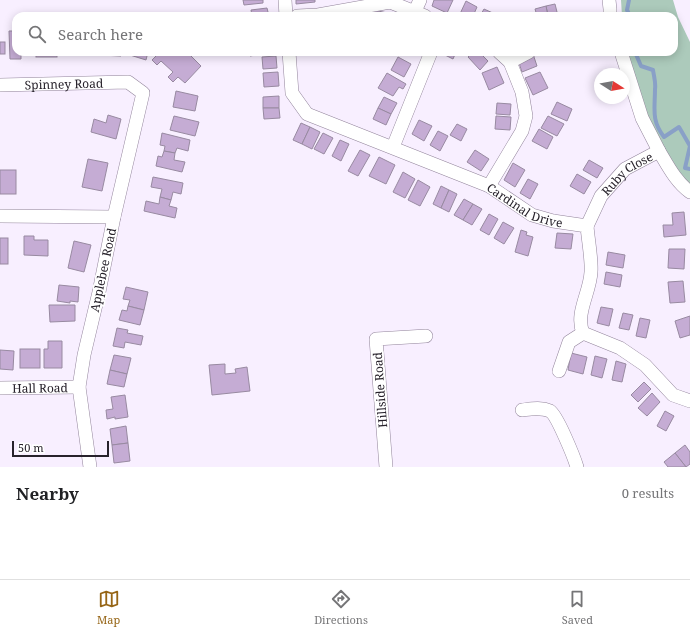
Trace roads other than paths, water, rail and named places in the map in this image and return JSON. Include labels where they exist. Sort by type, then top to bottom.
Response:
[{"type":"street","points":[[285,0],[286,12]]},
{"type":"street","points":[[609,0],[610,12]]},
{"type":"street","points":[[335,12],[390,2],[420,9]]},
{"type":"street","name":"Cardinal Drive","points":[[289,56],[292,93],[308,114],[489,186],[532,215],[553,221],[587,226]]},
{"type":"street","points":[[393,147],[429,56]]},
{"type":"street","points":[[489,186],[522,131],[526,116],[522,92],[510,62],[504,56]]},
{"type":"street","points":[[510,62],[521,56]]},
{"type":"street","points":[[622,56],[642,118],[659,151]]},
{"type":"street","name":"Spinney Road","points":[[0,86],[128,82]]},
{"type":"street","name":"Applebee Road","points":[[90,467],[79,387],[84,355],[99,292],[114,217],[143,93],[128,82]]},
{"type":"street","name":"Ruby Close","points":[[587,226],[601,196],[625,169],[659,151],[671,172],[684,188],[690,192]]},
{"type":"street","points":[[0,216],[114,217]]},
{"type":"street","points":[[587,226],[591,272],[581,315],[580,325],[583,333],[620,348],[645,365],[673,394],[690,401]]},
{"type":"street","points":[[559,371],[569,342],[583,333]]},
{"type":"street","name":"Hillside Road","points":[[386,467],[376,339],[426,336]]},
{"type":"street","name":"Hall Road","points":[[0,388],[79,387]]},
{"type":"street","points":[[522,410],[542,408],[551,412],[557,419],[562,433],[574,456],[577,467]]},
{"type":"waterway","points":[[628,12],[629,0]]},
{"type":"waterway","points":[[637,56],[641,66],[653,70],[655,84],[654,108],[657,125],[664,137],[679,127],[690,146],[685,168],[690,169]]}]
